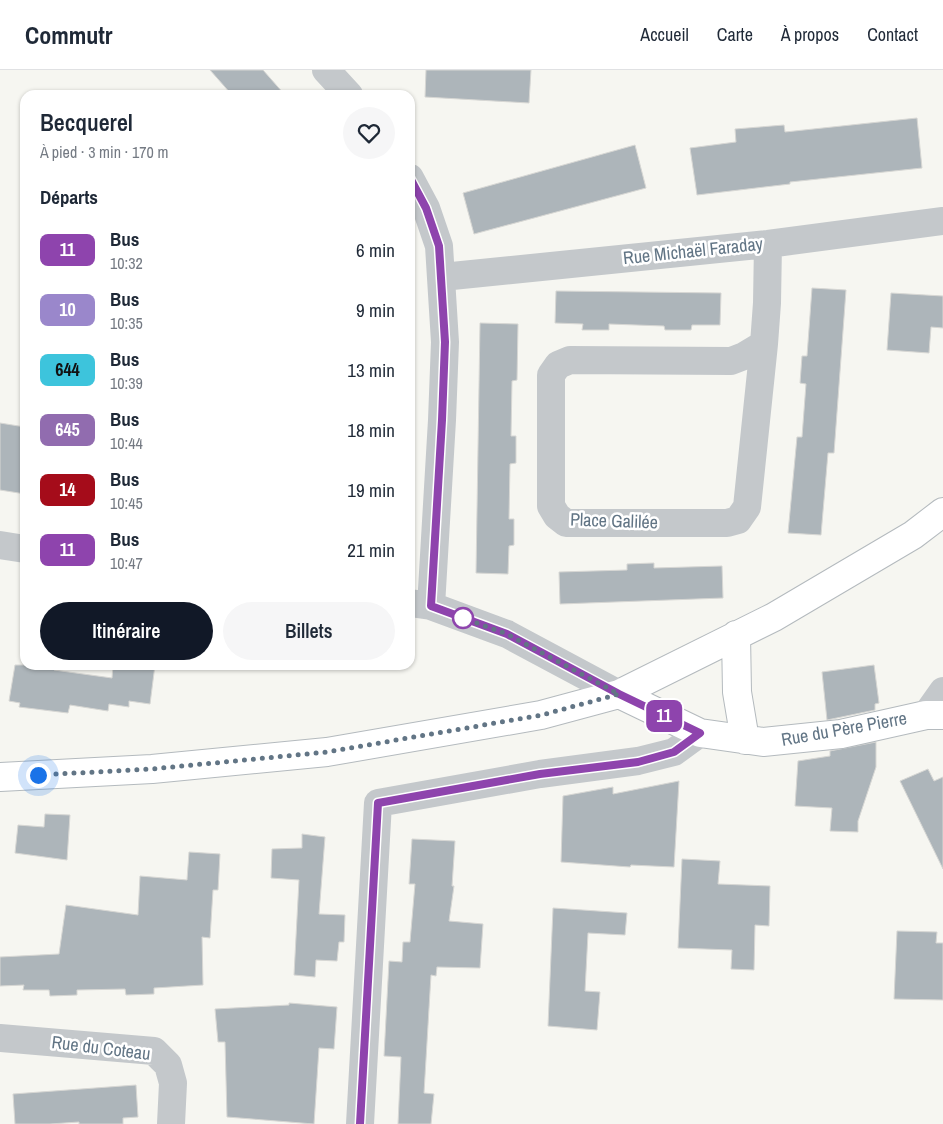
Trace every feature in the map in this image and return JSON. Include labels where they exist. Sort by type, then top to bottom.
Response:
[{"type":"street","points":[[326,70],[344,90]]},
{"type":"street","points":[[415,187],[426,208],[439,246],[445,342],[442,420],[420,604],[507,634],[619,694]]},
{"type":"street","name":"Rue Michaël Faraday","points":[[442,276],[768,244],[943,221]]},
{"type":"street","name":"Place Galilée","points":[[764,344],[744,356],[731,361],[570,360],[558,365],[550,375],[551,506],[556,516],[566,523],[727,523],[738,520],[747,507],[764,344],[768,244]]},
{"type":"street","points":[[0,777],[152,769],[327,752],[542,715],[619,694],[774,617],[912,535],[943,512]]},
{"type":"street","points":[[0,545],[20,548]]},
{"type":"street","points":[[736,635],[737,692],[745,740]]},
{"type":"street","points":[[935,715],[943,691]]},
{"type":"street","name":"Rue du Père Pierre","points":[[619,694],[700,733],[763,742],[841,734],[935,715]]},
{"type":"street","points":[[360,1124],[378,803],[540,774],[638,762],[674,752],[700,733]]},
{"type":"street","name":"Rue du Coteau","points":[[0,1038],[154,1051],[168,1065],[173,1083],[172,1124]]},
{"type":"building","points":[[210,70],[263,70],[281,90],[228,90]]},
{"type":"building","points":[[426,70],[531,70],[529,103],[425,97]]},
{"type":"building","points":[[917,118],[922,168],[790,182],[790,184],[697,195],[690,148],[736,142],[735,129],[784,125],[785,132]]},
{"type":"building","points":[[635,145],[646,188],[474,234],[463,193]]},
{"type":"building","points":[[812,288],[846,290],[834,453],[828,453],[821,535],[788,533],[797,437],[802,437],[806,384],[800,383],[802,356],[807,356]]},
{"type":"building","points":[[556,291],[721,293],[720,325],[692,325],[691,330],[665,330],[664,326],[609,324],[609,330],[582,330],[583,324],[555,323]]},
{"type":"building","points":[[891,293],[943,296],[943,328],[931,327],[929,353],[887,350]]},
{"type":"building","points":[[480,323],[518,324],[517,380],[512,381],[511,436],[516,436],[516,463],[510,464],[509,519],[514,519],[514,545],[509,546],[508,574],[476,573]]},
{"type":"building","points":[[0,423],[20,426],[20,493],[0,490]]},
{"type":"building","points":[[654,563],[654,568],[722,566],[723,598],[560,604],[559,572],[627,570],[627,564]]},
{"type":"building","points":[[15,665],[20,665],[20,670],[54,670],[112,678],[113,670],[154,670],[150,704],[129,701],[129,707],[109,704],[108,711],[70,705],[68,713],[19,707],[20,703],[9,701]]},
{"type":"building","points":[[874,665],[879,703],[875,704],[875,710],[827,720],[822,672]]},
{"type":"building","points":[[876,742],[876,767],[858,821],[858,832],[830,831],[832,808],[795,806],[798,761],[830,756],[830,751]]},
{"type":"building","points":[[928,769],[934,781],[943,777],[943,869],[900,781]]},
{"type":"building","points":[[679,781],[674,867],[631,865],[630,867],[561,862],[563,796],[613,787],[613,794]]},
{"type":"building","points":[[45,814],[70,815],[67,860],[15,853],[18,825],[44,827]]},
{"type":"building","points":[[302,834],[325,837],[319,914],[345,915],[344,942],[339,942],[337,961],[316,960],[315,977],[294,975],[299,880],[271,878],[272,849],[302,848]]},
{"type":"building","points":[[412,839],[455,841],[452,886],[454,886],[449,921],[483,924],[480,968],[437,967],[436,976],[431,975],[424,1093],[434,1094],[431,1124],[398,1124],[401,1057],[384,1056],[389,961],[402,962],[403,942],[410,942],[415,884],[409,884]]},
{"type":"building","points":[[189,852],[220,854],[218,890],[213,890],[210,938],[202,937],[203,985],[154,988],[154,994],[126,995],[125,989],[77,990],[77,995],[50,996],[49,990],[23,990],[24,985],[0,986],[0,957],[59,954],[66,905],[138,915],[140,876],[187,880]]},
{"type":"building","points":[[682,859],[720,861],[718,884],[770,886],[769,926],[755,925],[754,970],[731,969],[732,950],[678,948]]},
{"type":"building","points":[[553,908],[627,913],[625,935],[588,933],[585,991],[600,992],[597,1030],[548,1026]]},
{"type":"building","points":[[897,931],[937,932],[936,943],[943,943],[943,1000],[894,999]]},
{"type":"building","points":[[289,1003],[337,1007],[334,1049],[319,1048],[314,1124],[227,1117],[225,1042],[218,1042],[215,1009],[289,1005]]},
{"type":"building","points":[[136,1085],[138,1117],[123,1118],[123,1124],[79,1124],[79,1122],[15,1124],[13,1094]]},
{"type":"bus line","name":"11","points":[[360,1124],[378,803],[540,774],[638,762],[674,752],[700,733],[619,694],[507,634],[431,606],[445,342],[439,246],[426,208],[415,187]]},
{"type":"route","points":[[38,775],[152,769],[327,752],[542,715],[619,694],[507,634],[463,618]]}]
